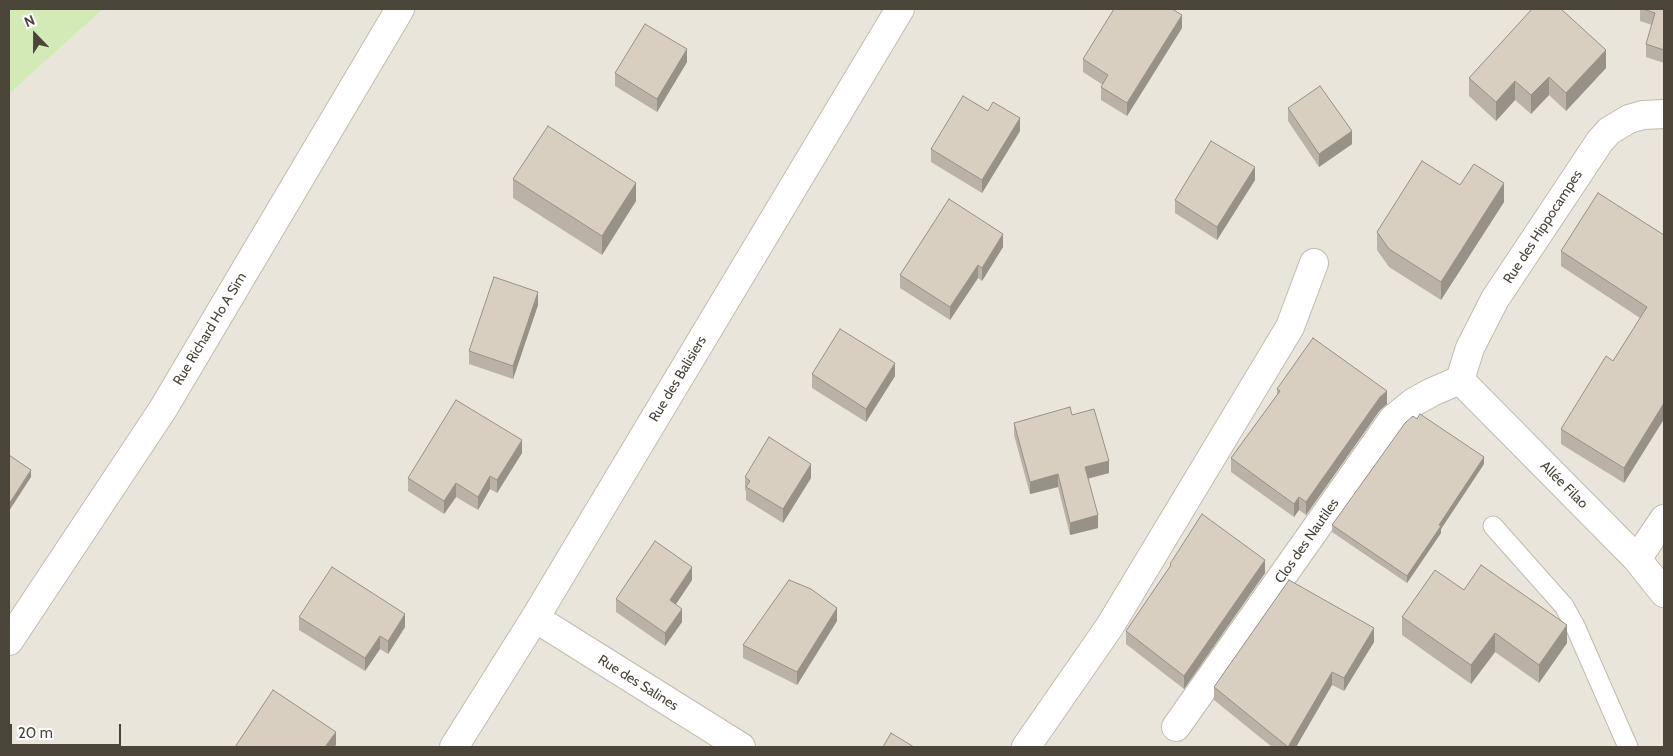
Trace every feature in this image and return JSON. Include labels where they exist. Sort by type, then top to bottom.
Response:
[{"type":"street","name":"Rue Richard Ho A Sim","points":[[9,641],[163,409],[400,9]]},
{"type":"street","name":"Rue des Balisiers","points":[[454,747],[535,618],[900,9]]},
{"type":"street","name":"Rue des Hippocampes","points":[[1460,380],[1470,348],[1495,299],[1600,140],[1609,131],[1629,120],[1643,115],[1664,114]]},
{"type":"street","points":[[1026,747],[1110,626],[1290,327],[1314,262]]},
{"type":"street","name":"Allée Filao","points":[[1460,380],[1637,559],[1664,593]]},
{"type":"street","name":"Clos des Nautiles","points":[[1176,727],[1393,420],[1409,406],[1432,392],[1460,380]]},
{"type":"street","points":[[1637,559],[1664,519]]},
{"type":"street","name":"Rue des Salines","points":[[535,618],[741,747]]},
{"type":"lane","points":[[1493,526],[1564,606],[1575,626],[1628,747]]},
{"type":"shaded area","points":[[103,9],[1664,9],[1664,747],[9,747],[9,94]]},
{"type":"green space","points":[[9,9],[103,9],[9,94]]},
{"type":"building","points":[[1114,9],[1172,9],[1182,15],[1127,103],[1101,87],[1108,75],[1083,59]]},
{"type":"building","points":[[1532,9],[1561,9],[1606,50],[1566,93],[1549,77],[1531,95],[1515,81],[1496,102],[1469,78]]},
{"type":"building","points":[[1643,9],[1664,9],[1664,50],[1646,44],[1655,13]]},
{"type":"building","points":[[645,24],[687,49],[657,99],[615,73]]},
{"type":"building","points":[[1320,86],[1352,131],[1319,154],[1288,108]]},
{"type":"building","points":[[963,96],[988,111],[993,102],[1020,118],[982,180],[931,149]]},
{"type":"building","points":[[548,126],[636,183],[602,236],[513,179]]},
{"type":"building","points":[[1211,141],[1255,167],[1217,227],[1175,200]]},
{"type":"building","points":[[1422,161],[1460,185],[1474,164],[1504,183],[1441,282],[1389,249],[1377,232]]},
{"type":"building","points":[[1598,193],[1664,235],[1664,403],[1624,468],[1561,429],[1606,356],[1613,361],[1647,307],[1561,251]]},
{"type":"building","points":[[949,199],[1003,234],[982,268],[978,265],[950,307],[900,275]]},
{"type":"building","points":[[494,277],[538,292],[513,366],[469,351]]},
{"type":"building","points":[[840,329],[895,363],[866,409],[812,374]]},
{"type":"building","points":[[1313,338],[1387,391],[1380,397],[1306,502],[1299,497],[1294,504],[1231,458],[1280,391],[1277,389]]},
{"type":"building","points":[[456,400],[522,440],[497,480],[490,476],[478,497],[456,483],[444,501],[408,478]]},
{"type":"building","points":[[1070,407],[1072,415],[1094,409],[1109,461],[1085,467],[1098,515],[1070,523],[1058,474],[1030,482],[1014,423]]},
{"type":"building","points":[[1420,414],[1484,457],[1407,576],[1332,525],[1405,423],[1413,416],[1417,419]]},
{"type":"building","points":[[769,437],[811,464],[783,509],[746,487],[750,481],[745,477]]},
{"type":"building","points":[[9,455],[31,470],[9,504]]},
{"type":"building","points":[[1202,514],[1265,560],[1184,676],[1126,631],[1171,565]]},
{"type":"building","points":[[655,541],[692,567],[670,600],[682,609],[665,633],[616,599]]},
{"type":"building","points":[[1481,565],[1567,625],[1539,665],[1495,633],[1471,665],[1402,617],[1435,570],[1464,590]]},
{"type":"building","points":[[332,567],[405,614],[388,641],[380,636],[365,658],[299,617]]},
{"type":"building","points":[[789,580],[811,589],[837,608],[797,672],[743,645]]},
{"type":"building","points":[[1289,580],[1374,628],[1344,678],[1332,672],[1288,747],[1214,687]]},
{"type":"building","points":[[273,690],[336,732],[325,747],[235,747]]},
{"type":"building","points":[[891,733],[914,747],[883,747]]}]
